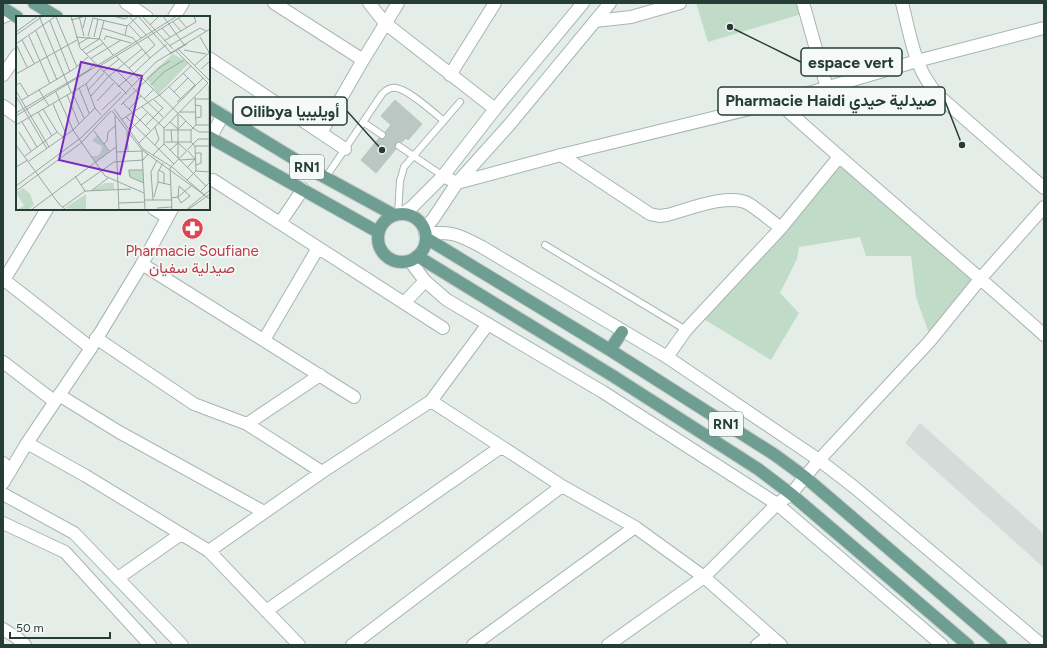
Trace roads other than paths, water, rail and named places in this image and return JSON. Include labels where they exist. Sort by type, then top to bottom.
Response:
[{"type":"main road","points":[[34,3],[55,16]]},
{"type":"main road","points":[[3,8],[11,18]]},
{"type":"main road","name":"RN1","points":[[210,108],[326,177],[398,214],[408,215],[415,218],[420,223],[425,233],[775,455],[805,477],[1001,645]]},
{"type":"main road","name":"RN1","points":[[210,138],[378,232],[380,249],[386,256],[393,260],[402,262],[414,258],[613,376],[758,469],[791,494],[968,645]]},
{"type":"main road","points":[[378,232],[384,222],[398,214]]},
{"type":"main road","points":[[414,258],[423,248],[425,233]]},
{"type":"main road","points":[[610,350],[622,332]]},
{"type":"street","points":[[126,3],[146,16]]},
{"type":"street","points":[[175,16],[183,3]]},
{"type":"street","points":[[274,3],[362,60]]},
{"type":"street","points":[[369,3],[385,23],[495,109]]},
{"type":"street","points":[[322,133],[362,60],[398,3]]},
{"type":"street","points":[[450,75],[495,3]]},
{"type":"street","points":[[398,214],[411,208],[443,176],[495,109],[583,3]]},
{"type":"street","points":[[610,3],[510,124],[457,184],[425,233],[452,233],[463,236],[667,358],[819,460],[854,487],[1042,645]]},
{"type":"street","points":[[595,22],[631,17],[680,3]]},
{"type":"street","points":[[803,3],[827,88]]},
{"type":"street","points":[[902,3],[917,61],[924,78],[939,96],[1044,188]]},
{"type":"street","points":[[443,176],[457,184],[561,155],[778,102],[917,61],[1044,28]]},
{"type":"street","points":[[3,75],[16,57]]},
{"type":"street","points":[[210,59],[345,148]]},
{"type":"street","points":[[778,102],[839,157],[981,278],[1044,335]]},
{"type":"street","points":[[3,106],[16,115]]},
{"type":"street","points":[[210,138],[223,115]]},
{"type":"street","points":[[561,155],[650,214],[659,216],[666,215],[720,200],[740,200],[748,203],[781,228]]},
{"type":"street","points":[[667,358],[686,330],[781,228],[839,157]]},
{"type":"street","points":[[213,180],[443,328]]},
{"type":"street","points":[[280,223],[303,189]]},
{"type":"street","points":[[608,645],[704,577],[776,504],[791,494],[819,460],[929,342],[981,278],[1044,207]]},
{"type":"street","points":[[46,210],[4,280],[93,343],[194,404],[247,424],[322,472]]},
{"type":"street","points":[[3,483],[6,467],[27,443],[93,343],[142,264],[169,213],[158,210]]},
{"type":"street","points":[[264,340],[318,248]]},
{"type":"street","points":[[414,258],[425,281],[447,300],[603,392],[776,504],[942,645]]},
{"type":"street","points":[[142,264],[354,397]]},
{"type":"street","points":[[404,303],[425,281]]},
{"type":"street","points":[[209,550],[322,472],[431,401],[488,324]]},
{"type":"street","points":[[3,362],[57,398],[264,512]]},
{"type":"street","points":[[247,424],[320,375]]},
{"type":"street","points":[[431,401],[562,486],[635,527],[704,577],[781,645]]},
{"type":"street","points":[[27,443],[86,476],[209,550],[299,645]]},
{"type":"street","points":[[266,611],[501,447]]},
{"type":"street","points":[[352,645],[562,486]]},
{"type":"street","points":[[3,494],[74,533],[182,645]]},
{"type":"street","points":[[3,522],[65,552],[150,645]]},
{"type":"street","points":[[473,645],[635,527]]},
{"type":"street","points":[[118,578],[181,534]]},
{"type":"street","points":[[3,629],[25,645]]},
{"type":"street","points":[[756,645],[769,636]]},
{"type":"lane","points":[[326,177],[382,94],[389,89],[398,88],[406,91],[444,121]]},
{"type":"lane","points":[[398,214],[401,174],[404,167],[460,102]]},
{"type":"lane","points":[[363,122],[382,135]]},
{"type":"lane","points":[[399,146],[443,176]]},
{"type":"lane","points":[[545,245],[686,330]]},
{"type":"place","name":"espace vert","points":[[730,27]]},
{"type":"place","name":"Pharmacie Haidi صيدلية حيدي","points":[[962,145]]},
{"type":"place","name":"Oilibya أويليبيا","points":[[382,150]]},
{"type":"place","name":"Pharmacie Soufiane صيدلية سفيان","points":[[192,228]]}]
